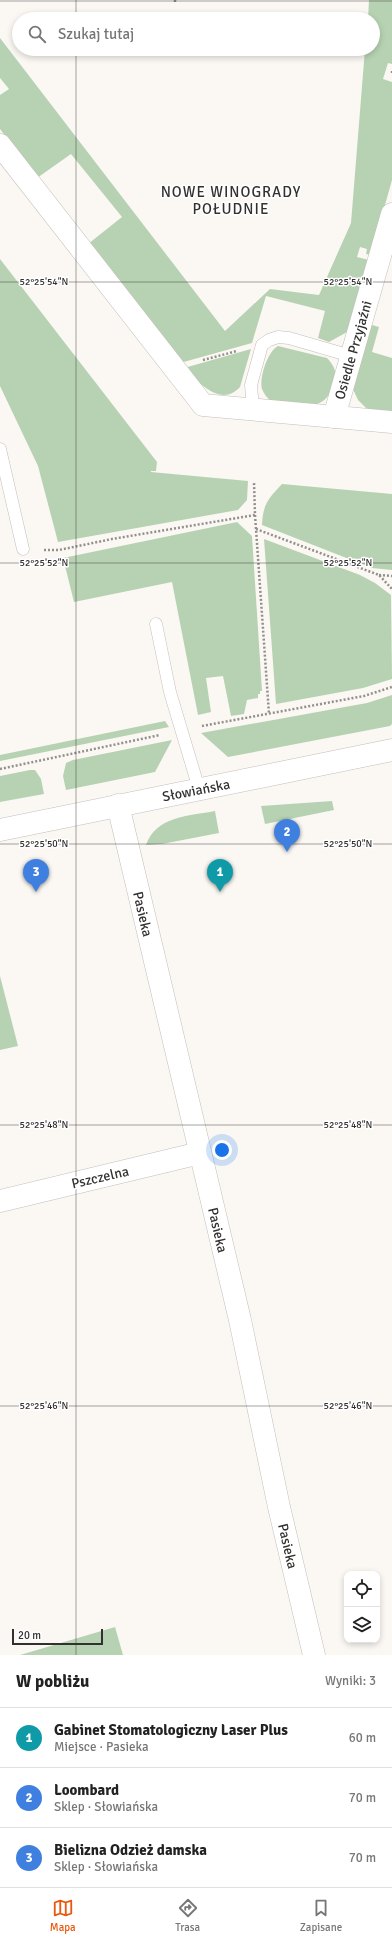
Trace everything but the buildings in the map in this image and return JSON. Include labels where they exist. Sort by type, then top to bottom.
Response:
[{"type":"street","points":[[0,145],[173,368]]},
{"type":"street","name":"Osiedle Przyjaźni","points":[[334,417],[392,214]]},
{"type":"street","name":"Osiedle Przyjaźni","points":[[173,368],[203,405],[392,422]]},
{"type":"street","name":"Słowiańska","points":[[0,830],[392,750]]},
{"type":"street","name":"Pasieka","points":[[118,805],[242,1328],[279,1507],[314,1655]]},
{"type":"street","name":"Pszczelna","points":[[0,1201],[200,1153]]},
{"type":"lane","points":[[252,409],[251,385],[262,345],[269,340],[278,337],[289,338],[351,356]]},
{"type":"lane","points":[[0,449],[23,550]]},
{"type":"lane","points":[[156,624],[170,692],[183,730],[199,789]]},
{"type":"path","points":[[173,368],[262,345]]},
{"type":"path","points":[[254,482],[269,714]]},
{"type":"path","points":[[59,550],[112,539],[255,515]]},
{"type":"path","points":[[256,529],[379,575],[392,576]]},
{"type":"path","points":[[379,575],[392,589]]},
{"type":"path","points":[[0,769],[183,730],[364,696],[392,687]]},
{"type":"green space","points":[[369,0],[392,0],[392,64],[388,63],[383,79],[392,82],[392,180],[371,255],[366,254],[367,249],[360,247],[357,257],[369,260],[349,331],[329,342],[318,338],[325,311],[266,296],[252,343],[180,363],[88,244],[122,217],[71,154],[37,178],[0,129],[0,95],[9,89],[0,78],[0,38],[12,54],[12,56],[14,56],[225,331],[270,289],[319,295],[351,223],[364,56],[380,56],[380,12],[368,12]]},
{"type":"green space","points":[[0,259],[157,462],[156,471],[151,472],[248,481],[247,500],[238,510],[58,542],[38,466],[0,386]]},
{"type":"green space","points":[[369,324],[379,327],[372,352],[392,358],[392,414],[371,411],[366,408],[358,400],[352,387]]},
{"type":"green space","points":[[278,346],[327,358],[330,361],[335,370],[335,379],[330,393],[324,400],[309,406],[271,401],[267,397],[261,384],[263,371],[271,353]]},
{"type":"green space","points":[[251,349],[240,387],[233,393],[225,395],[210,391],[184,368]]},
{"type":"green space","points":[[282,484],[392,494],[392,570],[372,568],[262,525],[267,502]]},
{"type":"green space","points":[[237,522],[252,536],[262,691],[258,694],[258,698],[247,700],[244,714],[231,716],[223,676],[206,678],[211,712],[198,715],[172,582],[74,602],[63,558]]},
{"type":"green space","points":[[264,539],[360,575],[375,583],[391,595],[392,679],[363,688],[276,704]]},
{"type":"green space","points":[[392,695],[392,724],[390,726],[228,757],[201,733],[367,703]]},
{"type":"green space","points":[[165,721],[169,727],[0,761],[0,755]]},
{"type":"green space","points":[[172,740],[155,772],[66,790],[63,776],[66,763],[73,760]]},
{"type":"green space","points":[[35,770],[41,779],[44,794],[0,802],[0,776]]},
{"type":"green space","points":[[332,801],[334,810],[265,824],[261,806]]},
{"type":"green space","points":[[215,811],[219,833],[162,844],[146,845],[151,835],[157,828],[165,823],[184,816]]},
{"type":"green space","points":[[0,976],[18,1046],[0,1050]]},
{"type":"green space","points":[[115,1627],[123,1655],[20,1655]]},
{"type":"place","name":"Loombard","points":[[287,852]]},
{"type":"place","name":"Bielizna Odzież damska","points":[[36,892]]},
{"type":"place","name":"Gabinet Stomatologiczny Laser Plus","points":[[220,892]]},
{"type":"district","name":"NOWE WINOGRADY POŁUDNIE","points":[[231,200]]}]
